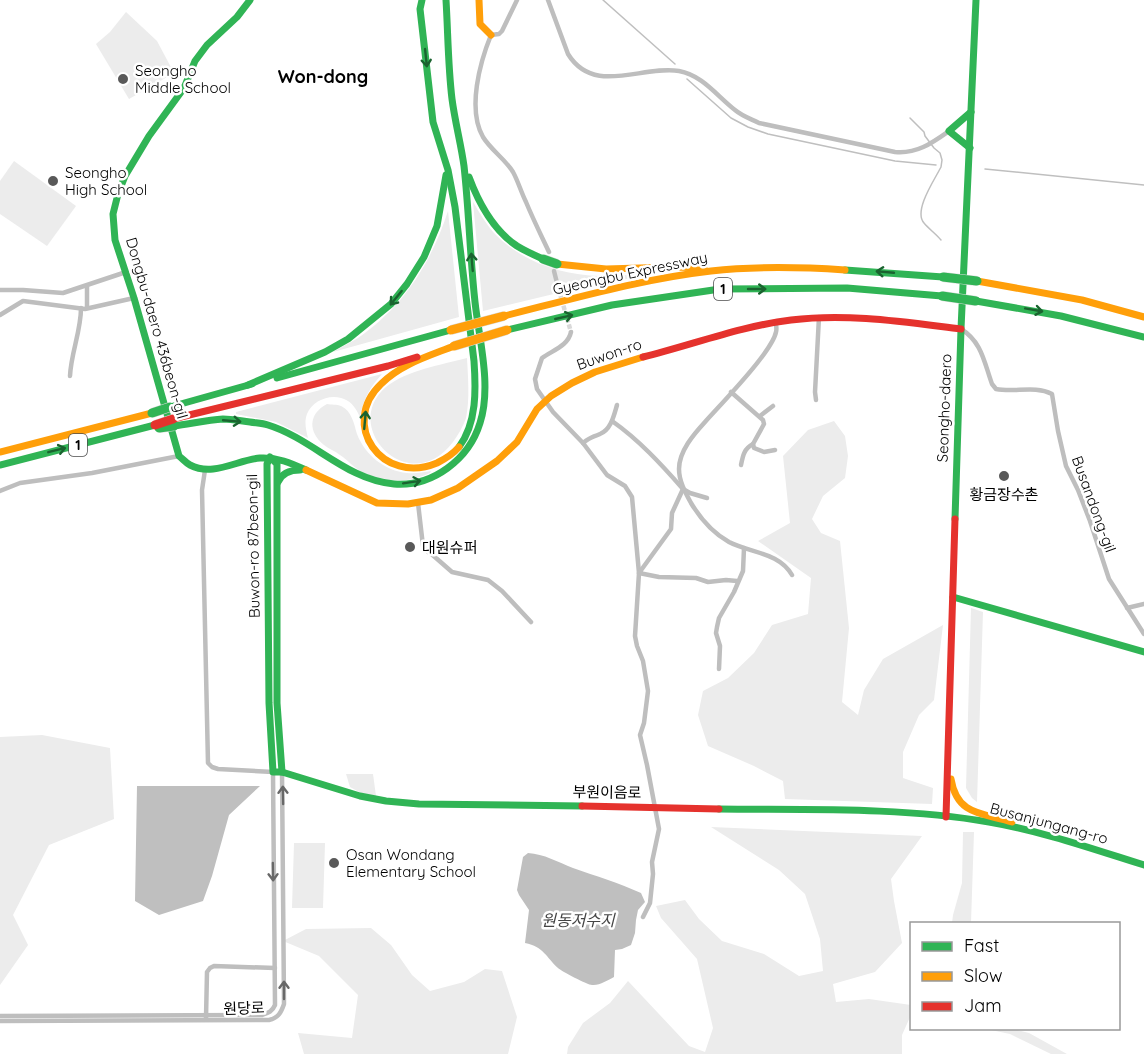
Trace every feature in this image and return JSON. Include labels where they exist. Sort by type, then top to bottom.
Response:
[{"type":"main road","name":"Dongbu-daero 436beon-gil","points":[[179,456],[116,240],[113,222],[115,204],[125,176],[149,136],[184,88],[191,68],[200,53],[244,10],[250,0]]},
{"type":"main road","points":[[422,0],[420,9],[434,124],[447,167],[458,222],[474,369],[475,402],[464,440],[451,455],[433,465],[411,469],[390,465],[373,450],[364,429],[369,398],[384,381],[397,371],[454,346]]},
{"type":"main road","points":[[173,422],[224,420],[267,424],[302,440],[357,475],[378,483],[418,483],[453,465],[465,453],[480,422],[484,385],[464,163],[448,58],[446,0]]},
{"type":"main road","points":[[479,0],[480,24],[491,34]]},
{"type":"main road","name":"Seongho-daero","points":[[946,817],[961,329],[976,0]]},
{"type":"main road","points":[[970,148],[949,130],[971,112]]},
{"type":"main road","points":[[464,163],[476,197],[493,225],[514,244],[546,255],[556,268],[622,269],[683,266],[719,270]]},
{"type":"main road","points":[[248,386],[325,352],[348,339],[392,304],[424,257],[437,226],[447,167]]},
{"type":"main road","name":"Gyeongbu Expressway","points":[[248,386],[504,315],[640,284],[719,270],[845,268],[943,277],[1047,293],[1144,317]]},
{"type":"main road","name":"Gyeongbu Expressway","points":[[454,346],[507,330],[612,305],[720,289],[847,288],[942,296],[1040,311],[1144,337]]},
{"type":"main road","name":"Buwon-ro","points":[[205,470],[270,458],[288,462],[377,503],[391,505],[418,503],[456,488],[487,470],[518,441],[545,400],[586,376],[615,366],[776,322],[819,317],[851,316],[961,329]]},
{"type":"main road","name":"1","points":[[0,465],[156,427],[388,366],[454,346]]},
{"type":"main road","name":"1","points":[[0,452],[248,386]]},
{"type":"main road","points":[[179,456],[190,466],[205,470]]},
{"type":"main road","name":"Buwon-ro 87beon-gil","points":[[273,621],[277,464],[270,458],[267,464],[277,772]]},
{"type":"main road","points":[[277,484],[279,477],[286,473],[306,470]]},
{"type":"main road","points":[[953,597],[1144,652]]},
{"type":"main road","points":[[948,762],[952,786],[961,803],[970,811],[1010,821],[1030,831]]},
{"type":"main road","name":"부원이음로","points":[[277,772],[360,796],[419,804],[882,811],[946,817]]},
{"type":"main road","name":"Busanjungang-ro","points":[[946,817],[1006,825],[1144,865]]},
{"type":"street","points":[[517,0],[502,31],[499,34],[491,34],[483,55],[477,78],[478,119],[482,134],[489,145],[512,172],[546,255]]},
{"type":"street","points":[[548,0],[568,54],[573,62],[589,73],[611,76],[679,71],[695,76],[736,111],[759,123],[894,152],[912,152],[929,145],[949,130]]},
{"type":"street","points":[[556,268],[558,287]]},
{"type":"street","points":[[0,290],[63,293],[126,272]]},
{"type":"street","points":[[87,285],[87,308]]},
{"type":"street","points":[[23,301],[24,290]]},
{"type":"street","points":[[0,315],[23,301],[87,308],[134,298]]},
{"type":"street","points":[[70,376],[81,308]]},
{"type":"street","points":[[816,400],[819,317]]},
{"type":"street","points":[[639,573],[670,529],[672,513],[683,489],[679,468],[686,448],[694,434],[770,345],[776,332],[776,322]]},
{"type":"street","name":"Busandong-gil","points":[[961,329],[968,333],[980,348],[992,384],[996,389],[1019,392],[1027,389],[1052,394],[1066,466],[1090,521],[1109,579],[1144,634]]},
{"type":"street","points":[[570,332],[567,343],[542,358],[535,379],[537,389],[553,412],[583,443],[607,475],[625,486],[632,497],[639,573],[635,636],[643,661],[648,691],[640,735],[656,808],[658,829],[652,862],[652,892],[650,903],[643,917]]},
{"type":"street","points":[[731,392],[764,420],[753,444],[744,451],[741,465]]},
{"type":"street","points":[[583,443],[591,436],[602,434],[612,421],[617,405]]},
{"type":"street","points":[[760,416],[773,406]]},
{"type":"street","points":[[612,421],[646,449],[683,489],[703,520],[720,536],[731,543],[770,556],[788,568],[792,575]]},
{"type":"street","points":[[753,444],[754,448],[764,452],[775,450]]},
{"type":"street","points":[[0,491],[20,483],[92,473],[179,456]]},
{"type":"street","points":[[205,470],[202,490],[208,763],[218,768],[277,772]]},
{"type":"street","points":[[683,489],[707,498]]},
{"type":"street","points":[[418,503],[423,546],[452,572],[488,580],[502,591],[531,622]]},
{"type":"street","points":[[719,669],[720,646],[716,633],[717,627],[719,618],[734,592],[742,571],[744,548]]},
{"type":"street","points":[[639,573],[658,577],[696,578],[708,582],[737,581]]},
{"type":"street","points":[[1127,608],[1144,604]]},
{"type":"street","name":"원당로","points":[[0,1021],[206,1018],[262,1015],[273,1010],[275,1005],[277,772]]},
{"type":"street","name":"원당로","points":[[0,1016],[268,1020],[276,1018],[284,1004],[277,772]]},
{"type":"street","points":[[206,1018],[207,972],[210,968],[214,966],[275,968]]},
{"type":"shaded area","points":[[126,12],[157,41],[174,73],[129,99],[96,44],[110,32]]},
{"type":"shaded area","points":[[14,161],[76,206],[47,246],[0,214],[0,181]]},
{"type":"shaded area","points":[[473,202],[485,222],[505,243],[543,265],[585,275],[637,276],[483,311]]},
{"type":"shaded area","points":[[448,211],[459,317],[333,352],[358,338],[389,312],[402,297],[424,266]]},
{"type":"shaded area","points":[[467,358],[466,418],[453,442],[436,458],[418,464],[401,461],[386,451],[375,437],[371,421],[374,403],[386,387],[414,372]]},
{"type":"shaded area","points":[[382,374],[368,394],[360,417],[352,404],[342,398],[324,398],[314,404],[306,417],[308,438],[276,422],[236,414],[236,412]]},
{"type":"shaded area","points":[[327,404],[339,405],[348,411],[365,449],[377,461],[399,472],[431,471],[430,473],[394,481],[372,476],[359,470],[324,445],[315,435],[313,418]]},
{"type":"shaded area","points":[[834,421],[845,436],[848,456],[845,478],[823,496],[812,519],[821,533],[840,541],[849,628],[842,702],[858,715],[864,690],[883,659],[943,625],[934,700],[919,715],[903,752],[903,778],[933,788],[932,804],[785,799],[783,781],[708,746],[698,715],[703,691],[728,678],[754,653],[772,625],[808,614],[811,578],[758,541],[790,523],[783,456],[808,430]]},
{"type":"shaded area","points":[[971,608],[983,612],[977,802],[966,788]]},
{"type":"shaded area","points":[[42,735],[110,748],[114,819],[49,845],[13,915],[28,945],[0,985],[0,737]]},
{"type":"shaded area","points":[[346,774],[373,774],[376,796],[361,793],[350,787]]},
{"type":"shaded area","points":[[711,827],[922,836],[891,879],[902,943],[875,972],[833,984],[836,1002],[869,999],[910,1005],[910,1017],[902,1035],[902,1054],[567,1054],[568,1047],[583,1023],[610,1003],[628,981],[689,1046],[705,1052],[713,1028],[697,959],[661,918],[656,906],[685,900],[699,919],[722,941],[764,954],[799,976],[823,971],[820,939],[805,894],[779,870]]},
{"type":"shaded area","points":[[963,832],[974,832],[971,922],[952,922],[962,883]]},
{"type":"shaded area","points":[[294,843],[325,843],[323,908],[292,908]]},
{"type":"shaded area","points":[[371,928],[391,945],[412,975],[430,991],[464,982],[485,969],[502,971],[517,1017],[508,1054],[304,1054],[298,1033],[352,1038],[358,995],[319,956],[283,941],[306,929]]},
{"type":"shaded area","points":[[991,1030],[1017,1030],[1029,1033],[1067,1054],[1051,1054],[1010,1034]]},
{"type":"water","points":[[137,786],[260,786],[229,815],[203,901],[159,915],[135,901]]},
{"type":"water","name":"원동저수지","points":[[528,853],[545,857],[641,893],[645,902],[638,910],[631,945],[615,950],[614,977],[598,985],[592,985],[560,970],[541,950],[525,943],[529,910],[517,890],[523,857]]},
{"type":"waterway","points":[[603,0],[675,64]]},
{"type":"waterway","points":[[687,79],[731,118],[768,134],[895,161],[936,165]]},
{"type":"waterway","points":[[910,118],[924,132],[940,153],[942,160],[921,211],[924,223],[941,240]]},
{"type":"waterway","points":[[985,169],[1144,185]]},
{"type":"tunnel","points":[[558,287],[571,332]]},
{"type":"traffic: fast","points":[[250,0],[237,17],[207,45],[195,61],[184,88],[149,136],[125,176],[113,214],[115,240],[179,456],[190,465],[207,469],[225,467],[251,459],[272,458],[306,470]]},
{"type":"traffic: fast","points":[[422,0],[420,9],[433,122],[448,170],[455,207],[474,361],[474,406],[465,438],[459,447]]},
{"type":"traffic: fast","points":[[174,426],[223,419],[266,424],[284,431],[360,475],[394,484],[408,484],[435,476],[458,459],[475,436],[480,423],[485,394],[484,362],[473,285],[464,166],[453,108],[446,0]]},
{"type":"traffic: fast","points":[[955,519],[976,0]]},
{"type":"traffic: fast","points":[[970,148],[949,131],[971,112]]},
{"type":"traffic: fast","points":[[248,385],[325,352],[348,339],[391,304],[424,257],[437,226],[446,175]]},
{"type":"traffic: fast","points":[[469,177],[482,206],[508,240],[543,259]]},
{"type":"traffic: fast","points":[[543,259],[557,264]]},
{"type":"traffic: fast","points":[[845,270],[943,277]]},
{"type":"traffic: fast","points":[[943,277],[977,281]]},
{"type":"traffic: fast","points":[[507,330],[612,305],[720,289],[847,288],[942,296]]},
{"type":"traffic: fast","points":[[942,296],[976,301]]},
{"type":"traffic: fast","points":[[976,301],[1061,316],[1144,337]]},
{"type":"traffic: fast","points":[[277,378],[451,330]]},
{"type":"traffic: fast","points":[[170,407],[252,384]]},
{"type":"traffic: fast","points":[[152,413],[170,407]]},
{"type":"traffic: fast","points":[[0,465],[155,425]]},
{"type":"traffic: fast","points":[[159,428],[174,426]]},
{"type":"traffic: fast","points":[[270,457],[267,464],[269,703],[273,772],[282,772],[360,796],[386,801],[419,804],[582,806]]},
{"type":"traffic: fast","points":[[272,459],[277,464],[277,703],[282,772]]},
{"type":"traffic: fast","points":[[278,482],[287,473],[300,470]]},
{"type":"traffic: fast","points":[[953,597],[1144,652]]},
{"type":"traffic: fast","points":[[719,809],[855,810],[956,817],[1028,830],[1144,865]]},
{"type":"traffic: slow","points":[[479,0],[480,24],[491,35]]},
{"type":"traffic: slow","points":[[557,264],[606,269],[704,268]]},
{"type":"traffic: slow","points":[[504,316],[659,279],[728,269],[845,270]]},
{"type":"traffic: slow","points":[[977,281],[1082,300],[1144,317]]},
{"type":"traffic: slow","points":[[451,330],[504,316]]},
{"type":"traffic: slow","points":[[454,346],[507,330]]},
{"type":"traffic: slow","points":[[454,346],[416,361],[389,377],[369,400],[364,416],[366,433],[373,447],[384,459],[399,466],[417,468],[437,463],[459,447]]},
{"type":"traffic: slow","points":[[306,470],[377,503],[408,504],[431,500],[458,488],[497,461],[517,442],[537,409],[551,396],[595,372],[643,357]]},
{"type":"traffic: slow","points":[[0,452],[152,413]]},
{"type":"traffic: slow","points":[[951,779],[954,791],[965,806],[973,811],[1012,822]]},
{"type":"traffic: jam","points":[[643,357],[754,327],[812,318],[876,319],[961,329]]},
{"type":"traffic: jam","points":[[173,419],[417,357]]},
{"type":"traffic: jam","points":[[155,425],[173,419]]},
{"type":"traffic: jam","points":[[946,817],[955,519]]},
{"type":"traffic: jam","points":[[582,806],[719,809]]},
{"type":"place","name":"Seongho Middle School","points":[[123,79]]},
{"type":"place","name":"Seongho High School","points":[[53,181]]},
{"type":"place","name":"황금장수촌","points":[[1004,476]]},
{"type":"place","name":"대원슈퍼","points":[[410,547]]},
{"type":"place","name":"Osan Wondang Elementary School","points":[[334,863]]},
{"type":"district","name":"Won-dong","points":[[323,76]]}]
